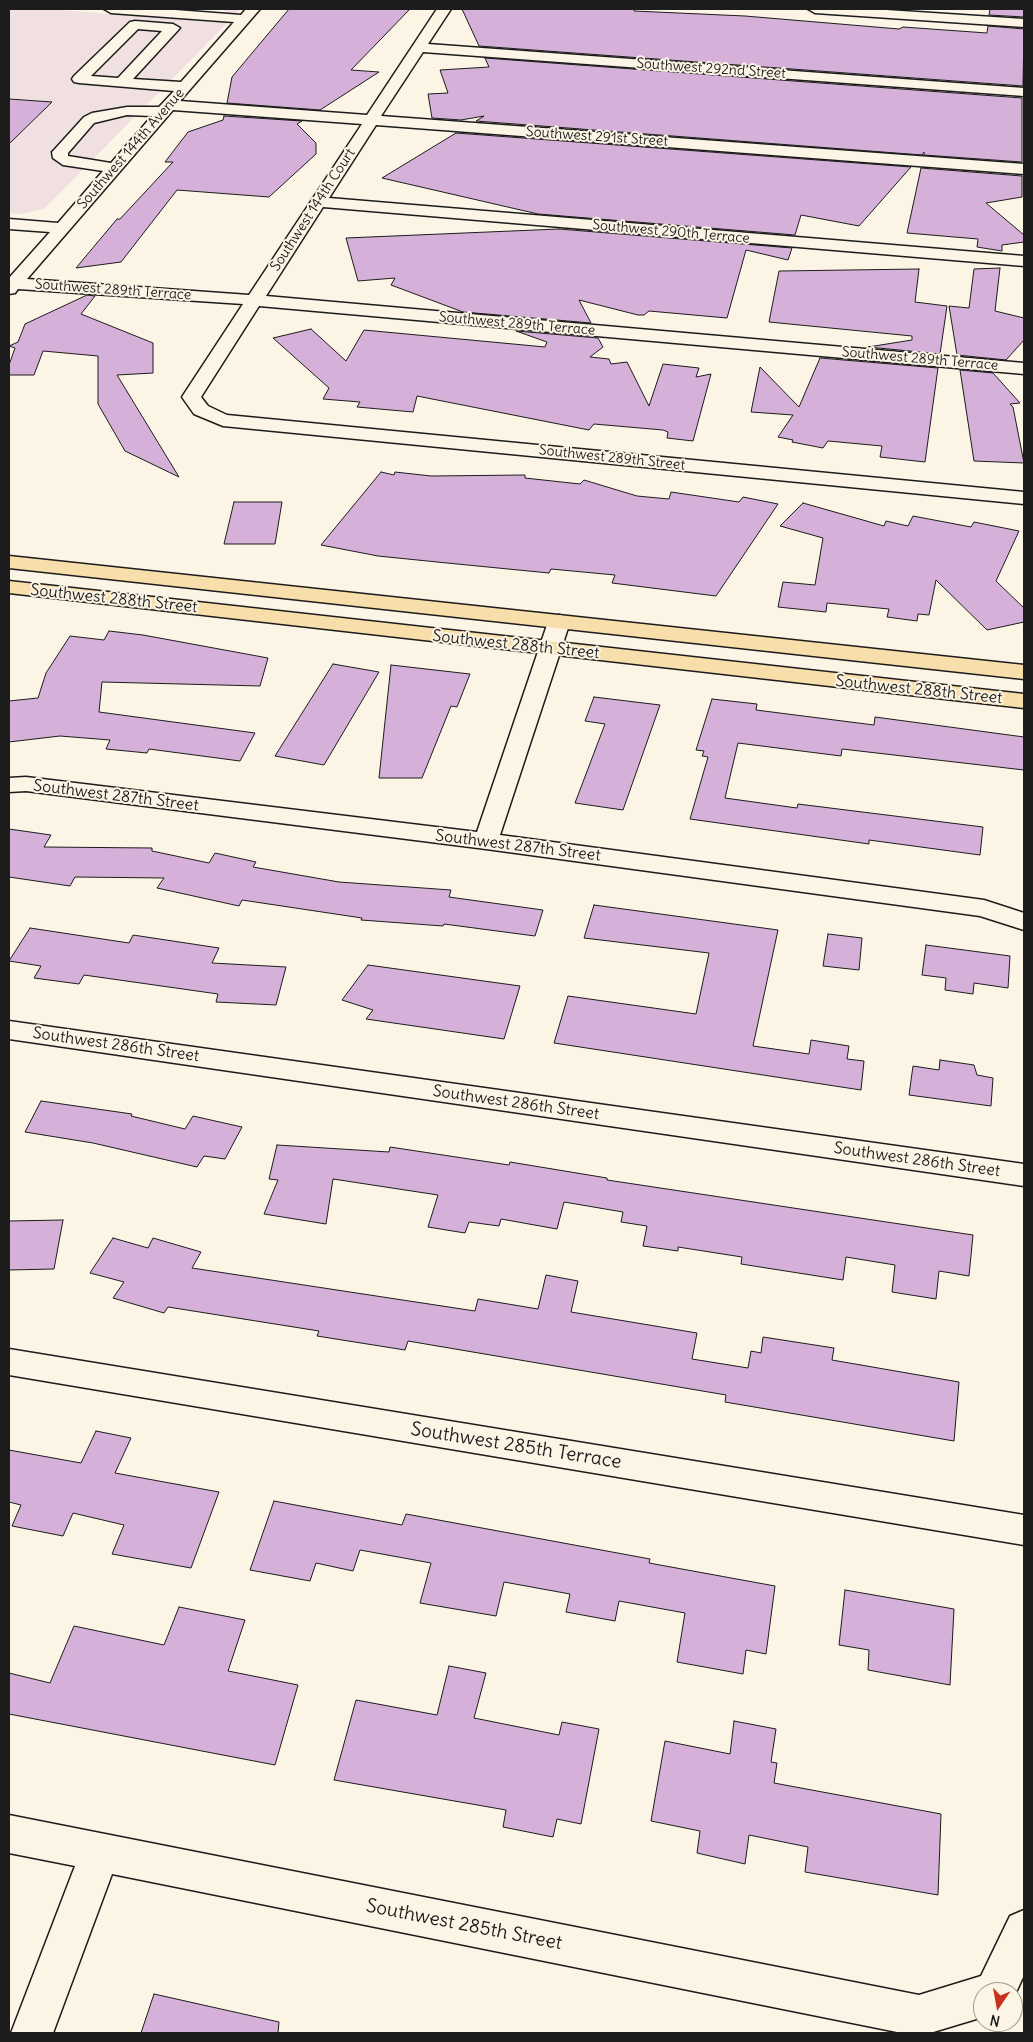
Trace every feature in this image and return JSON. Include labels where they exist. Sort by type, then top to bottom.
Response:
[{"type":"main road","name":"Southwest 288th Street","points":[[9,562],[1024,672]]},
{"type":"main road","name":"Southwest 288th Street","points":[[9,587],[1024,701]]},
{"type":"street","points":[[111,9],[249,14]]},
{"type":"street","name":"Southwest 144th Court","points":[[201,410],[191,397],[444,9]]},
{"type":"street","points":[[815,9],[1024,22]]},
{"type":"street","name":"Southwest 144th Avenue","points":[[11,285],[249,14]]},
{"type":"street","points":[[122,83],[174,28],[135,25],[79,79],[122,83],[185,88]]},
{"type":"street","name":"Southwest 292nd Street","points":[[419,48],[1024,92]]},
{"type":"street","name":"Southwest 291st Street","points":[[115,168],[68,162],[61,158],[60,152],[89,120],[97,116],[127,111],[167,108],[372,120],[1024,169]]},
{"type":"street","name":"Southwest 290th Terrace","points":[[317,202],[1024,261]]},
{"type":"street","points":[[9,224],[63,228]]},
{"type":"street","name":"Southwest 289th Terrace","points":[[11,285],[253,300],[1024,369]]},
{"type":"street","name":"Southwest 289th Street","points":[[201,410],[223,420],[1024,498]]},
{"type":"street","points":[[486,841],[559,622]]},
{"type":"street","name":"Southwest 287th Street","points":[[9,785],[36,786],[486,841],[984,908],[1024,922]]},
{"type":"street","name":"Southwest 286th Street","points":[[9,1030],[1024,1175]]},
{"type":"street","name":"Southwest 285th Terrace","points":[[9,1362],[1024,1530]]},
{"type":"street","name":"Southwest 285th Street","points":[[9,1834],[919,2016],[973,1999]]},
{"type":"street","points":[[32,2033],[100,1853]]},
{"type":"street","points":[[1000,1982],[1024,1930]]},
{"type":"shaded area","points":[[9,9],[48,9],[212,22],[227,9],[241,9],[44,209],[20,214],[9,213]]},
{"type":"building","points":[[289,9],[410,9],[351,70],[379,72],[320,110],[227,103],[232,77]]},
{"type":"building","points":[[462,9],[635,9],[634,11],[745,16],[899,29],[903,27],[987,33],[988,26],[1024,29],[1023,86],[479,46]]},
{"type":"building","points":[[990,9],[1024,9],[1024,17],[989,15]]},
{"type":"building","points":[[485,58],[1022,98],[1022,162],[924,155],[924,152],[922,155],[476,121],[484,116],[461,120],[432,118],[428,94],[448,93],[440,70],[489,67]]},
{"type":"building","points":[[9,99],[52,102],[9,144]]},
{"type":"building","points":[[224,116],[302,121],[297,124],[316,143],[316,154],[269,197],[177,190],[121,262],[76,268],[117,219],[120,219],[173,162],[165,162],[188,132],[223,120]]},
{"type":"building","points":[[456,133],[911,167],[859,226],[801,215],[795,235],[538,214],[382,178]]},
{"type":"building","points":[[921,168],[1022,176],[1022,197],[986,203],[1024,235],[1024,242],[1002,245],[1002,251],[977,247],[978,239],[907,233]]},
{"type":"building","points":[[559,229],[792,248],[788,260],[746,250],[727,318],[649,311],[644,315],[638,315],[579,300],[591,323],[463,312],[391,285],[395,278],[358,281],[346,238]]},
{"type":"building","points":[[1000,268],[995,311],[1024,318],[1024,340],[1006,360],[957,355],[949,306],[969,308],[974,269]]},
{"type":"building","points":[[919,269],[915,302],[947,306],[940,354],[868,347],[912,340],[912,336],[769,322],[779,271]]},
{"type":"building","points":[[87,295],[95,296],[81,314],[153,343],[153,373],[117,375],[179,477],[125,451],[98,404],[98,356],[43,351],[34,375],[9,375],[9,365],[15,348],[9,346],[18,342],[25,324]]},
{"type":"building","points":[[311,329],[346,361],[364,330],[545,347],[547,342],[516,331],[598,338],[603,347],[590,357],[609,359],[611,364],[627,362],[649,406],[663,364],[699,368],[696,377],[711,374],[693,441],[667,438],[668,432],[663,430],[594,424],[589,430],[417,396],[413,412],[357,407],[360,402],[323,399],[329,388],[273,338]]},
{"type":"building","points":[[820,358],[938,368],[925,462],[880,457],[882,446],[828,441],[823,448],[792,442],[793,440],[778,437],[793,415],[751,412],[760,367],[799,407]]},
{"type":"building","points":[[960,370],[993,373],[1020,403],[1010,404],[1013,407],[1024,463],[974,461]]},
{"type":"building","points":[[381,472],[394,475],[395,472],[431,476],[525,475],[525,478],[580,484],[584,480],[637,496],[669,499],[671,492],[739,502],[743,497],[778,504],[716,596],[612,583],[615,575],[551,569],[549,573],[378,556],[321,545]]},
{"type":"building","points":[[234,502],[282,502],[275,544],[224,544]]},
{"type":"building","points":[[803,503],[884,526],[886,521],[908,526],[913,516],[971,527],[974,522],[1019,531],[996,581],[1024,608],[1024,622],[987,630],[936,580],[929,615],[918,614],[917,621],[887,617],[889,609],[827,603],[826,612],[778,607],[783,582],[815,585],[823,538],[780,526]]},
{"type":"building","points":[[109,631],[143,635],[268,658],[260,686],[102,682],[99,712],[255,733],[240,761],[149,749],[147,753],[106,749],[110,740],[60,736],[9,742],[9,701],[38,698],[46,673],[70,636],[104,640]]},
{"type":"building","points":[[333,664],[379,672],[324,765],[275,756]]},
{"type":"building","points":[[391,665],[470,674],[457,707],[451,706],[422,778],[379,778]]},
{"type":"building","points":[[594,697],[660,705],[623,810],[575,803],[605,724],[585,721]]},
{"type":"building","points":[[712,699],[757,704],[756,710],[874,725],[875,717],[1024,737],[1024,770],[842,749],[841,756],[738,743],[725,798],[797,808],[798,804],[983,827],[980,855],[869,840],[869,844],[690,819],[708,757],[702,756],[704,751],[696,750]]},
{"type":"building","points":[[9,829],[51,835],[44,847],[152,848],[152,851],[209,863],[215,853],[256,862],[253,867],[339,882],[451,890],[449,897],[543,910],[535,936],[444,924],[443,926],[361,920],[362,918],[242,900],[239,906],[157,888],[164,878],[75,877],[70,886],[9,877]]},
{"type":"building","points":[[594,905],[778,930],[753,1046],[809,1054],[811,1040],[849,1046],[847,1059],[864,1061],[861,1090],[554,1043],[568,996],[696,1014],[709,953],[584,938]]},
{"type":"building","points":[[30,928],[129,943],[133,935],[219,948],[212,963],[286,967],[276,1005],[216,1002],[218,994],[84,975],[79,984],[34,978],[41,966],[9,961]]},
{"type":"building","points":[[828,934],[862,938],[859,970],[823,966]]},
{"type":"building","points":[[926,945],[1010,956],[1008,988],[974,983],[973,994],[945,990],[946,978],[922,975]]},
{"type":"building","points":[[368,965],[520,986],[504,1039],[366,1019],[373,1010],[342,1000]]},
{"type":"building","points":[[940,1060],[974,1065],[977,1075],[993,1078],[991,1106],[909,1095],[913,1066],[939,1070]]},
{"type":"building","points":[[41,1101],[132,1114],[131,1116],[185,1129],[193,1116],[242,1127],[225,1159],[204,1156],[197,1167],[93,1143],[25,1132]]},
{"type":"building","points":[[277,1145],[389,1152],[390,1147],[509,1165],[510,1162],[607,1178],[607,1180],[973,1235],[969,1276],[939,1271],[936,1299],[892,1292],[895,1265],[846,1257],[843,1280],[741,1264],[742,1257],[678,1247],[678,1251],[643,1246],[647,1226],[621,1222],[623,1212],[564,1202],[557,1229],[501,1219],[499,1226],[469,1222],[465,1233],[428,1227],[438,1195],[333,1179],[326,1224],[264,1214],[278,1180],[269,1179]]},
{"type":"building","points":[[63,1220],[54,1269],[9,1270],[9,1221]]},
{"type":"building","points":[[113,1238],[148,1248],[153,1238],[201,1252],[192,1268],[475,1311],[478,1299],[538,1309],[546,1275],[578,1281],[571,1312],[697,1333],[692,1359],[748,1368],[751,1351],[761,1353],[763,1337],[834,1348],[832,1360],[959,1382],[954,1441],[725,1402],[726,1395],[408,1341],[405,1350],[317,1336],[319,1331],[168,1307],[164,1313],[113,1298],[124,1282],[90,1273]]},
{"type":"building","points":[[96,1431],[131,1438],[115,1473],[219,1492],[191,1568],[112,1554],[124,1525],[73,1513],[63,1536],[12,1526],[21,1505],[9,1502],[9,1450],[81,1463]]},
{"type":"building","points":[[274,1501],[402,1525],[406,1514],[650,1559],[649,1563],[775,1586],[766,1654],[746,1650],[743,1674],[677,1662],[685,1613],[619,1601],[615,1621],[566,1612],[570,1594],[504,1582],[496,1616],[420,1603],[431,1563],[360,1550],[353,1571],[316,1563],[310,1581],[250,1570]]},
{"type":"building","points":[[845,1590],[954,1609],[950,1685],[868,1670],[869,1650],[839,1645]]},
{"type":"building","points":[[179,1607],[245,1620],[228,1671],[298,1685],[275,1765],[9,1714],[9,1673],[50,1683],[74,1626],[164,1645]]},
{"type":"building","points":[[449,1666],[486,1673],[474,1718],[559,1735],[562,1722],[599,1729],[581,1824],[557,1819],[553,1837],[503,1827],[506,1810],[334,1780],[356,1700],[437,1715]]},
{"type":"building","points":[[734,1721],[776,1729],[771,1762],[777,1763],[774,1783],[941,1814],[938,1895],[805,1872],[808,1847],[749,1835],[745,1864],[697,1853],[700,1831],[651,1821],[665,1741],[730,1754]]},
{"type":"building","points":[[154,1994],[279,2022],[278,2033],[141,2033]]}]
